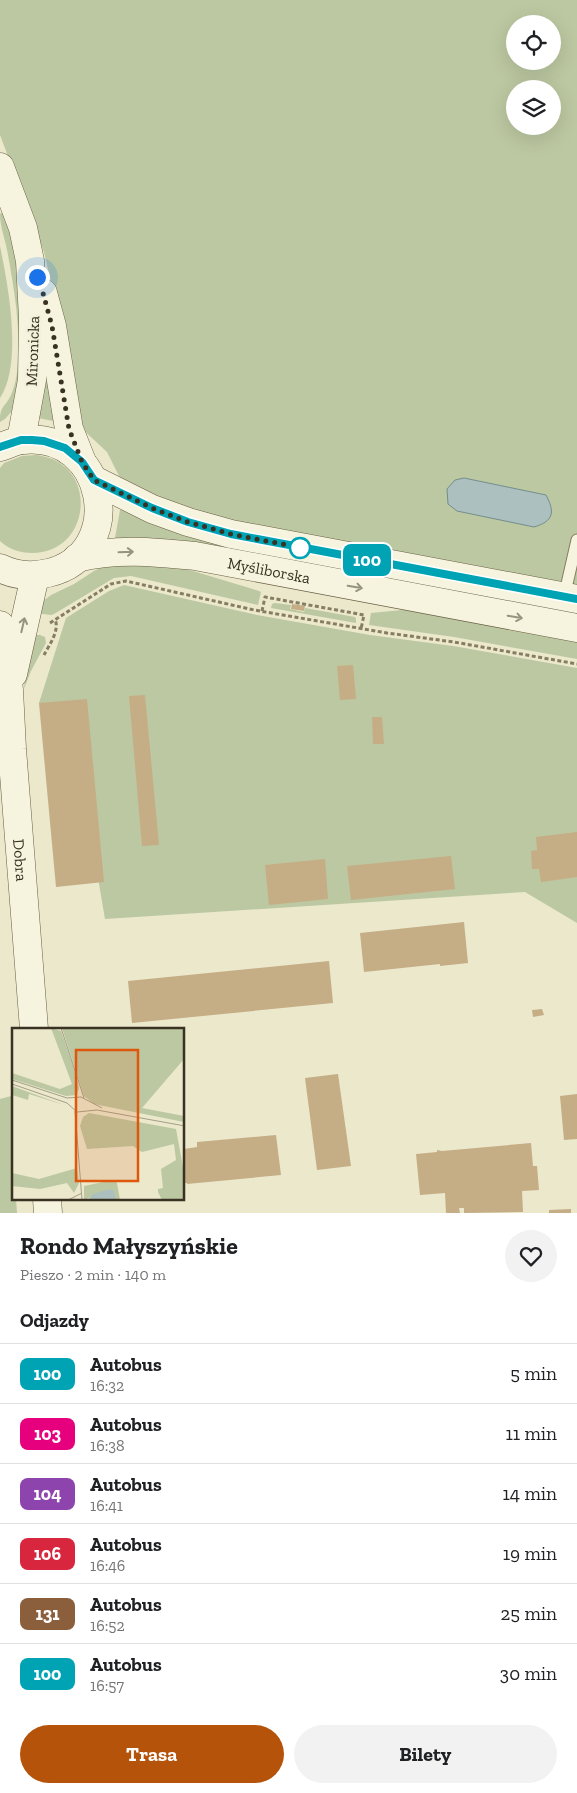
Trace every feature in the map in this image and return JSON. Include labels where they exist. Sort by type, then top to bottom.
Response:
[{"type":"main road","name":"Mironicka","points":[[0,167],[23,228],[30,261],[34,318],[32,380],[11,444]]},
{"type":"main road","name":"Mironicka","points":[[30,261],[50,317],[69,429],[99,501],[98,522],[91,542],[78,558]]},
{"type":"main road","name":"Myśliborska","points":[[11,444],[44,441],[65,448],[88,471],[152,508],[188,522],[231,534],[570,598]]},
{"type":"main road","name":"Myśliborska","points":[[78,558],[104,552],[195,556],[577,628]]},
{"type":"main road","points":[[0,568],[22,576],[35,576],[58,571],[78,558]]},
{"type":"main road","name":"Dobra","points":[[9,690],[35,576]]},
{"type":"main road","name":"Dobra","points":[[0,625],[9,690],[12,756],[34,1028]]},
{"type":"main road","points":[[47,1200],[48,1213]]},
{"type":"lane","points":[[570,598],[577,540]]},
{"type":"path","points":[[55,619],[112,584],[126,581],[262,612],[454,642],[577,664]]},
{"type":"path","points":[[262,612],[265,597],[364,615],[361,628]]},
{"type":"green space","points":[[0,0],[577,0],[577,586],[234,523],[171,503],[133,487],[119,476],[107,452],[77,424],[57,307],[44,252],[0,135]]},
{"type":"green space","points":[[4,211],[22,286],[19,403],[0,422],[2,410],[11,395],[18,367],[17,319],[14,293],[0,219],[0,214]]},
{"type":"green space","points":[[0,246],[10,302],[12,345],[11,365],[7,383],[0,398]]},
{"type":"green space","points":[[40,335],[58,422],[33,417]]},
{"type":"green space","points":[[40,455],[60,463],[73,476],[79,492],[80,509],[76,525],[66,539],[52,549],[32,553],[23,552],[14,550],[0,541],[0,468],[4,463],[22,456]]},
{"type":"green space","points":[[124,509],[577,609],[577,615],[118,540],[115,538],[120,510]]},
{"type":"green space","points":[[122,564],[183,568],[259,591],[261,592],[258,605],[131,576],[114,578],[54,614],[35,613],[43,601],[51,595],[102,567]]},
{"type":"green space","points":[[124,585],[257,615],[577,668],[577,923],[525,892],[105,919],[75,743],[39,703],[66,618],[109,591]]},
{"type":"green space","points":[[272,604],[291,605],[290,609],[304,612],[305,608],[355,617],[356,623],[271,608]]},
{"type":"green space","points":[[402,610],[425,612],[577,640],[577,659],[454,637],[369,625],[371,613]]},
{"type":"green space","points":[[29,635],[45,637],[46,643],[24,689]]},
{"type":"green space","points":[[11,1096],[12,1200],[16,1200],[17,1213],[0,1213],[0,1099]]},
{"type":"shaded area","points":[[464,478],[546,495],[551,506],[551,515],[546,522],[534,527],[457,511],[448,504],[447,489],[455,480]]},
{"type":"building","points":[[292,604],[305,606],[304,611],[291,609]]},
{"type":"building","points":[[353,665],[356,699],[340,700],[337,666]]},
{"type":"building","points":[[145,695],[159,845],[142,846],[129,696]]},
{"type":"building","points":[[87,699],[104,882],[56,887],[39,703]]},
{"type":"building","points":[[372,717],[382,717],[384,744],[373,744]]},
{"type":"building","points":[[577,832],[577,877],[541,882],[539,869],[532,869],[531,851],[537,850],[536,837]]},
{"type":"building","points":[[451,856],[455,889],[351,900],[347,866]]},
{"type":"building","points":[[325,859],[328,899],[269,905],[265,865]]},
{"type":"building","points":[[464,922],[468,963],[364,972],[360,933]]},
{"type":"building","points":[[329,961],[333,1003],[132,1023],[128,981]]},
{"type":"building","points":[[542,1009],[544,1015],[533,1017],[532,1010]]},
{"type":"building","points":[[338,1074],[351,1166],[317,1170],[305,1078]]},
{"type":"building","points":[[577,1094],[577,1139],[564,1140],[560,1096]]},
{"type":"building","points":[[276,1135],[281,1175],[187,1184],[185,1183],[185,1149],[197,1147],[197,1142]]},
{"type":"building","points":[[531,1143],[533,1166],[537,1166],[539,1190],[522,1191],[523,1212],[464,1213],[464,1208],[459,1208],[460,1213],[446,1213],[445,1193],[420,1195],[416,1154],[437,1152],[437,1150]]},
{"type":"building","points":[[571,1209],[571,1213],[549,1213],[549,1210]]},
{"type":"bus line","name":"100","points":[[0,447],[21,440],[32,440],[44,441],[65,448],[82,462],[94,480],[152,508],[188,522],[231,534],[577,599]]},
{"type":"route","points":[[37,277],[52,326],[60,385],[69,429],[82,462],[94,480],[152,508],[188,522],[231,534],[307,549],[300,548]]}]
